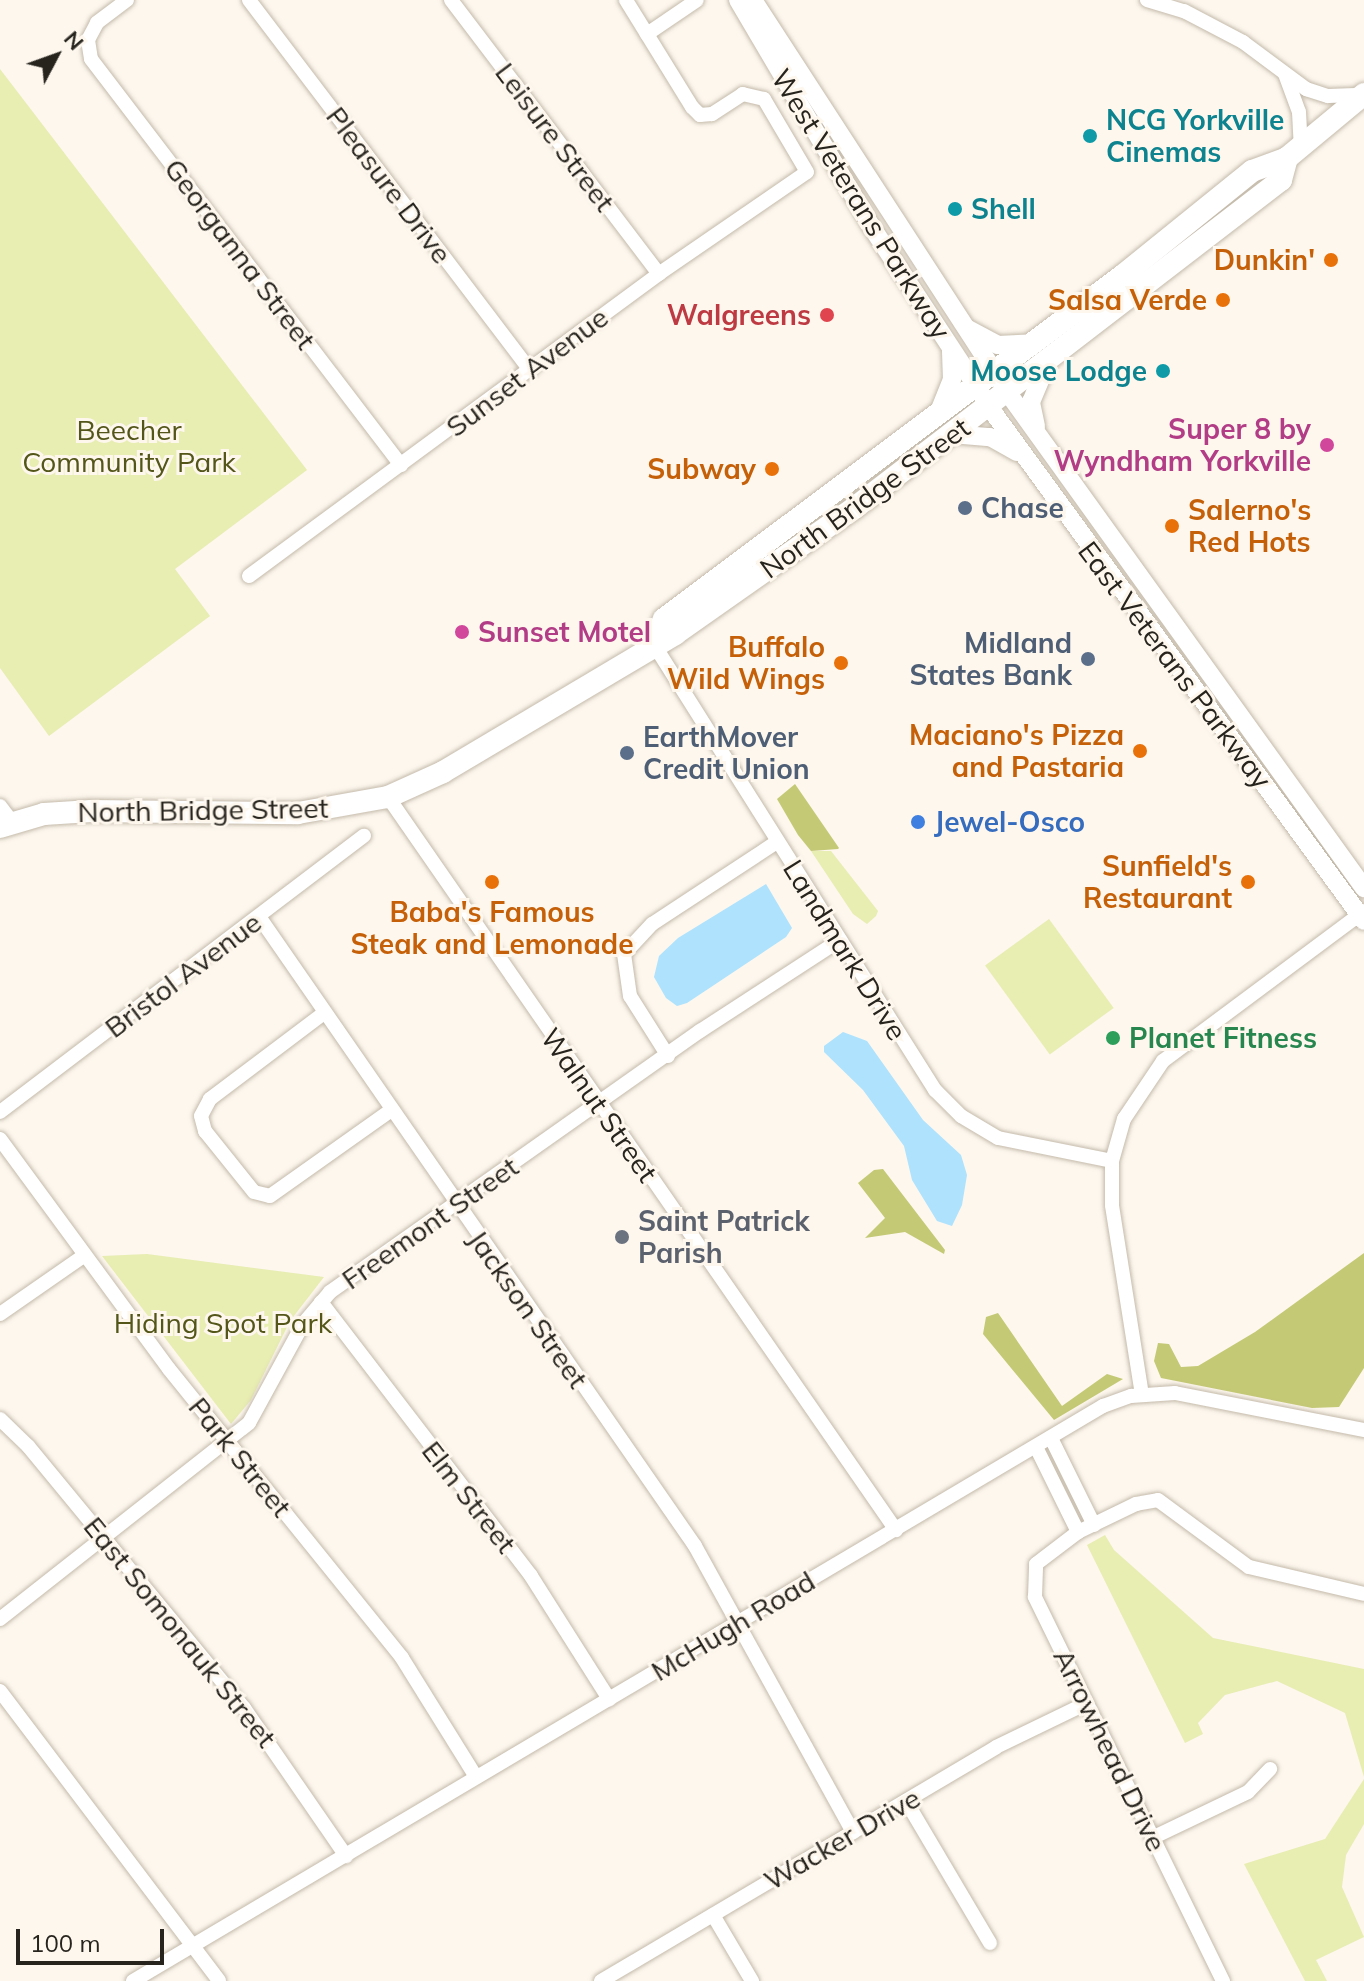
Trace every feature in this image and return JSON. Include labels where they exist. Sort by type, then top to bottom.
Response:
[{"type":"highway","name":"North Bridge Street","points":[[653,643],[664,619],[995,372],[1252,171],[1294,152],[1363,95]]},
{"type":"highway","name":"North Bridge Street","points":[[4,818],[91,811],[298,813],[388,797],[479,754],[653,643],[675,634],[811,540],[1047,364],[1281,180],[1294,152]]},
{"type":"main road","name":"West Veterans Parkway","points":[[738,0],[871,226],[989,406]]},
{"type":"main road","name":"West Veterans Parkway","points":[[753,0],[1008,393]]},
{"type":"main road","points":[[965,327],[998,345],[1033,343]]},
{"type":"main road","points":[[937,416],[952,380],[951,348]]},
{"type":"main road","points":[[1041,440],[1031,402],[1047,364]]},
{"type":"main road","name":"East Veterans Parkway","points":[[1008,393],[1364,888]]},
{"type":"main road","name":"East Veterans Parkway","points":[[989,406],[1362,915]]},
{"type":"main road","points":[[952,434],[990,437],[1024,457]]},
{"type":"street","name":"Georganna Street","points":[[127,0],[97,23],[88,40],[98,68],[401,465]]},
{"type":"street","name":"Pleasure Drive","points":[[249,0],[530,370]]},
{"type":"street","name":"Leisure Street","points":[[451,0],[659,274]]},
{"type":"street","points":[[626,0],[647,34],[697,0]]},
{"type":"street","points":[[1147,0],[1180,5],[1268,57],[1285,74],[1319,94],[1363,95]]},
{"type":"street","name":"Sunset Avenue","points":[[249,576],[659,274],[807,172],[764,99],[743,94],[712,114],[700,115],[647,34]]},
{"type":"street","points":[[1285,74],[1299,112],[1294,152]]},
{"type":"street","name":"Landmark Drive","points":[[653,643],[935,1090],[961,1116],[1010,1143],[1112,1161]]},
{"type":"street","name":"Walnut Street","points":[[388,797],[896,1530]]},
{"type":"street","name":"Bristol Avenue","points":[[0,1112],[260,918],[364,836]]},
{"type":"street","points":[[668,1056],[630,996],[624,954],[652,924],[777,842]]},
{"type":"street","points":[[1142,1395],[1112,1205],[1112,1161],[1131,1104],[1163,1061],[1362,915]]},
{"type":"street","name":"Jackson Street","points":[[260,918],[455,1206],[695,1546],[740,1621],[808,1759],[853,1832]]},
{"type":"street","name":"Freemont Street","points":[[0,1619],[230,1442],[264,1402],[292,1344],[321,1302],[668,1056],[840,940]]},
{"type":"street","points":[[324,1013],[210,1099],[201,1116],[205,1131],[254,1192],[270,1196],[390,1111]]},
{"type":"street","name":"Park Street","points":[[0,1139],[85,1255],[402,1658],[476,1777]]},
{"type":"street","points":[[0,1314],[85,1255]]},
{"type":"street","name":"Elm Street","points":[[321,1302],[368,1370],[498,1531],[609,1699]]},
{"type":"street","name":"McHugh Road","points":[[133,1981],[1103,1406],[1142,1395],[1175,1393],[1364,1430]]},
{"type":"street","name":"East Somonauk Street","points":[[0,1419],[105,1540],[277,1751],[346,1856]]},
{"type":"street","points":[[1051,1438],[1094,1525]]},
{"type":"street","points":[[1036,1447],[1078,1532],[1158,1500],[1249,1567],[1364,1594]]},
{"type":"street","name":"Arrowhead Drive","points":[[1078,1532],[1047,1551],[1032,1579],[1035,1597],[1223,1981]]},
{"type":"street","points":[[0,1691],[219,1981]]},
{"type":"street","name":"Wacker Drive","points":[[601,1981],[996,1747],[1087,1703]]},
{"type":"street","points":[[1154,1837],[1248,1792],[1270,1769]]},
{"type":"street","points":[[906,1801],[990,1943]]},
{"type":"street","points":[[713,1915],[752,1981]]},
{"type":"green space","name":"Beecher Community Park","points":[[0,69],[307,470],[175,569],[210,616],[49,736],[0,668]]},
{"type":"green space","points":[[795,784],[838,849],[811,851],[798,835],[777,799]]},
{"type":"green space","points":[[811,851],[831,851],[878,911],[867,924],[853,914]]},
{"type":"green space","points":[[1049,919],[1114,1008],[1050,1054],[985,965]]},
{"type":"green space","points":[[883,1169],[945,1250],[944,1254],[905,1232],[865,1238],[885,1218],[858,1183],[874,1170]]},
{"type":"green space","points":[[1364,1253],[1364,1368],[1339,1407],[1312,1408],[1161,1378],[1154,1361],[1158,1343],[1169,1344],[1181,1367],[1198,1366],[1255,1332]]},
{"type":"green space","name":"Hiding Spot Park","points":[[147,1254],[324,1277],[290,1321],[251,1400],[231,1424],[102,1256]]},
{"type":"green space","points":[[998,1313],[1062,1406],[1107,1374],[1123,1379],[1054,1420],[983,1334],[986,1317]]},
{"type":"green space","points":[[1105,1535],[1114,1550],[1213,1638],[1364,1669],[1364,1777],[1345,1713],[1277,1681],[1225,1695],[1198,1723],[1203,1734],[1185,1743],[1087,1545]]},
{"type":"green space","points":[[1364,1779],[1364,1824],[1346,1855],[1342,1887],[1364,1937],[1316,1960],[1327,1981],[1305,1981],[1244,1864],[1325,1839]]},
{"type":"water","points":[[766,884],[792,928],[786,937],[687,1003],[677,1006],[666,998],[654,977],[659,956],[678,938]]},
{"type":"water","points":[[843,1032],[867,1041],[923,1120],[961,1155],[967,1175],[962,1205],[952,1226],[937,1221],[912,1180],[904,1146],[863,1090],[824,1052],[824,1046]]},
{"type":"place","name":"NCG Yorkville Cinemas","points":[[1090,136]]},
{"type":"place","name":"Shell","points":[[955,209]]},
{"type":"place","name":"Dunkin'","points":[[1331,260]]},
{"type":"place","name":"Salsa Verde","points":[[1223,300]]},
{"type":"place","name":"Walgreens","points":[[827,315]]},
{"type":"place","name":"Moose Lodge","points":[[1163,371]]},
{"type":"place","name":"Super 8 by Wyndham Yorkville","points":[[1327,445]]},
{"type":"place","name":"Subway","points":[[772,469]]},
{"type":"place","name":"Chase","points":[[965,508]]},
{"type":"place","name":"Salerno's Red Hots","points":[[1172,526]]},
{"type":"place","name":"Sunset Motel","points":[[462,632]]},
{"type":"place","name":"Midland States Bank","points":[[1088,659]]},
{"type":"place","name":"Buffalo Wild Wings","points":[[841,663]]},
{"type":"place","name":"Maciano's Pizza and Pastaria","points":[[1140,751]]},
{"type":"place","name":"EarthMover Credit Union","points":[[627,753]]},
{"type":"place","name":"Jewel-Osco","points":[[918,822]]},
{"type":"place","name":"Baba's Famous Steak and Lemonade","points":[[492,882]]},
{"type":"place","name":"Sunfield's Restaurant","points":[[1248,882]]},
{"type":"place","name":"Planet Fitness","points":[[1113,1038]]},
{"type":"place","name":"Saint Patrick Parish","points":[[622,1237]]}]
